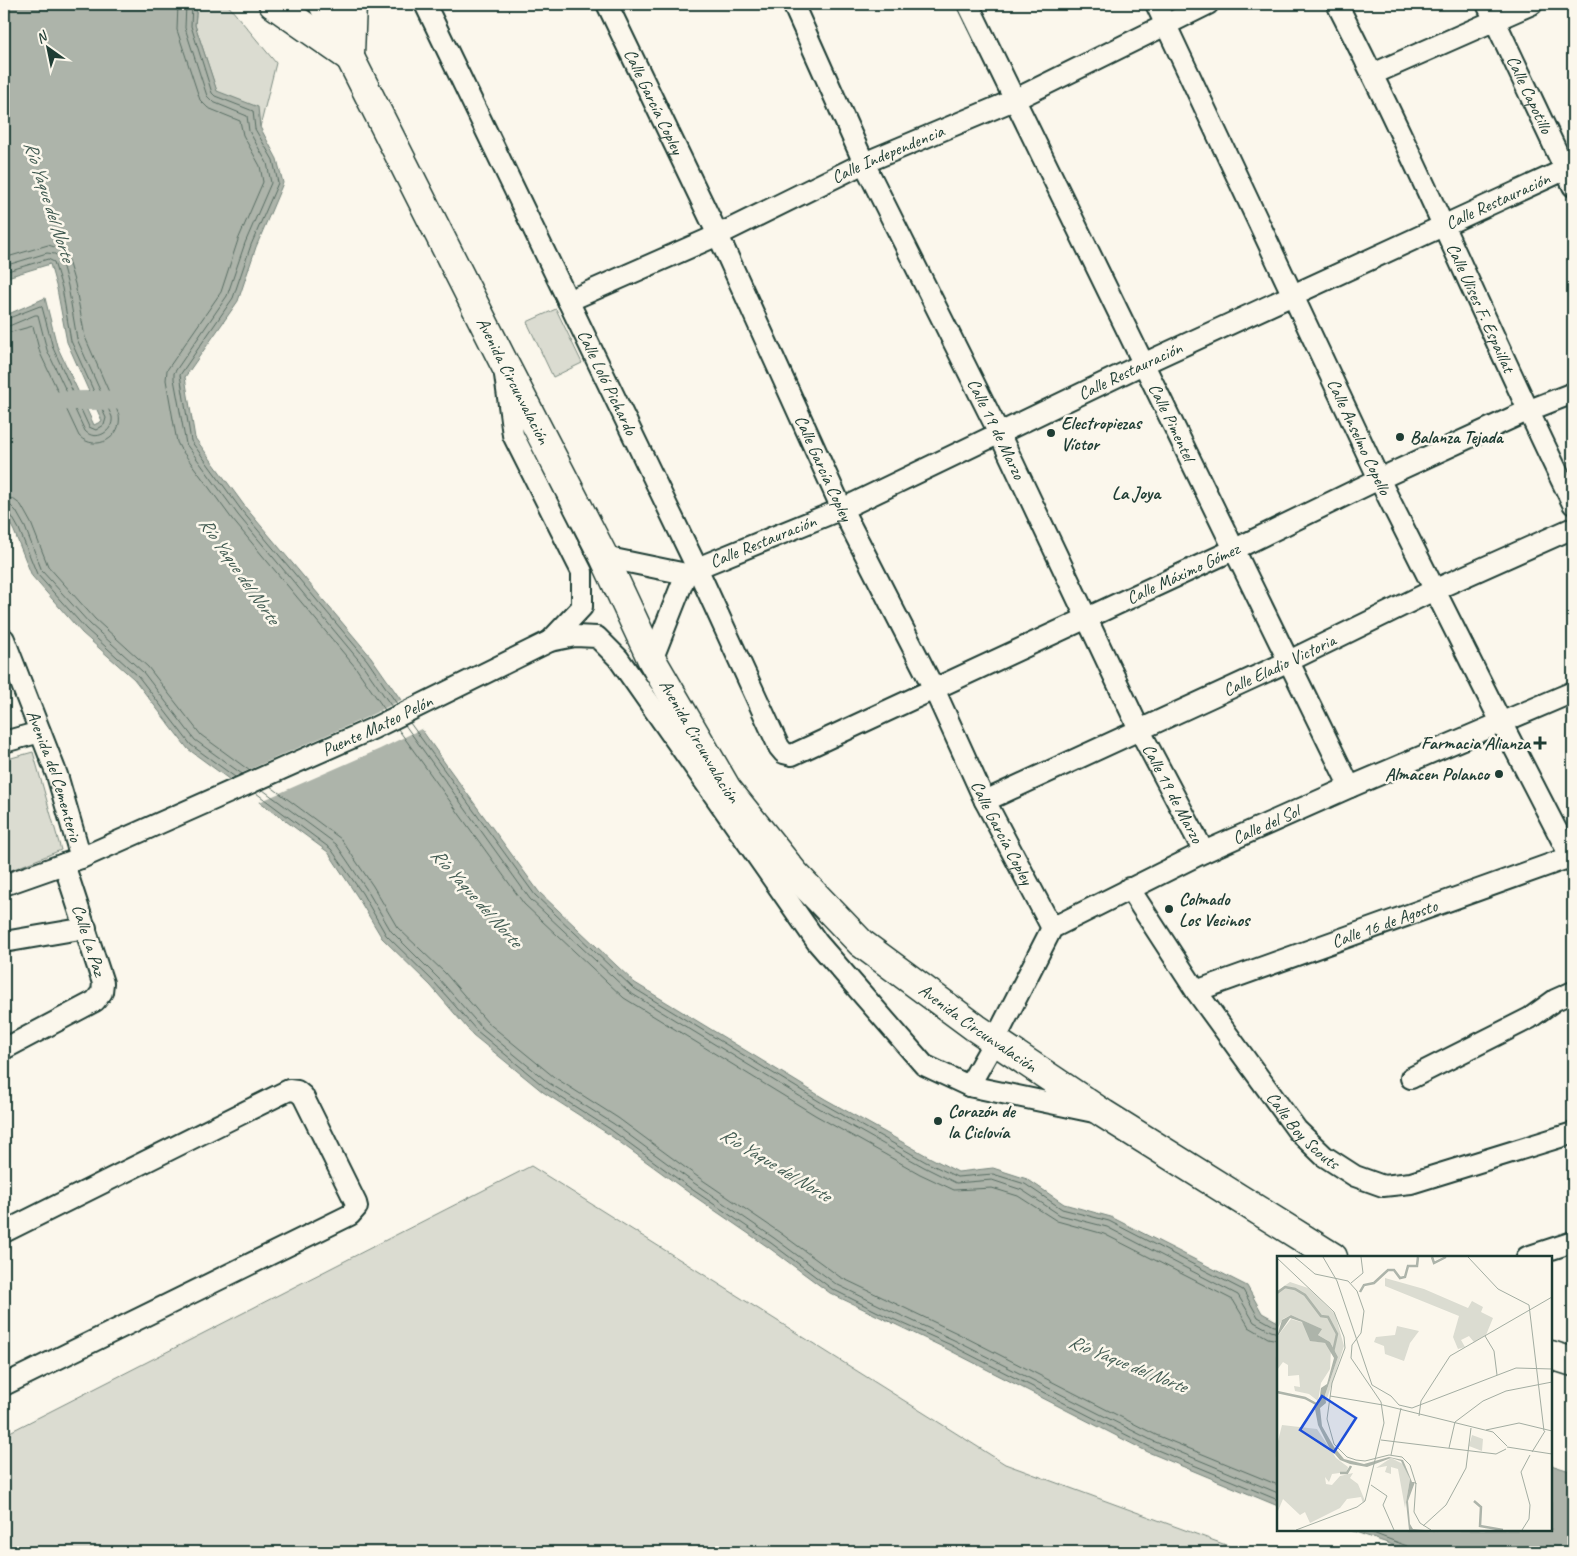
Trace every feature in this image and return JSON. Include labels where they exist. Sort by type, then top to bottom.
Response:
[{"type":"main road","points":[[281,9],[306,15],[334,5],[350,58]]},
{"type":"main road","points":[[281,9],[350,58]]},
{"type":"main road","name":"Avenida Circunvalación","points":[[350,58],[604,557],[652,660],[727,789],[813,894],[861,943],[976,1028],[1104,1114],[1331,1256]]},
{"type":"main road","points":[[1552,1356],[1573,1362]]},
{"type":"street","name":"Calle Loló Pichardo","points":[[425,4],[568,301],[692,571],[779,747],[784,753],[792,755]]},
{"type":"street","name":"Calle García Copley","points":[[607,4],[718,235],[842,510],[934,689],[984,801],[1052,928]]},
{"type":"street","name":"Calle 19 de Marzo","points":[[793,4],[864,164],[999,433],[1085,619],[1140,731],[1204,852]]},
{"type":"street","name":"Calle Pimentel","points":[[968,4],[1350,787]]},
{"type":"street","name":"Calle Anselmo Copello","points":[[1156,4],[1379,479],[1500,722],[1572,858]]},
{"type":"street","name":"Calle Independencia","points":[[568,301],[718,235],[864,164],[1014,100],[1208,4]]},
{"type":"street","name":"Calle Ulises F. Espaillat","points":[[1337,4],[1373,74],[1527,411],[1573,504]]},
{"type":"street","points":[[1373,74],[1491,12],[1532,4]]},
{"type":"street","name":"Calle Capotillo","points":[[1491,12],[1571,174]]},
{"type":"street","name":"Calle Restauración","points":[[692,571],[842,510],[1142,364],[1442,225],[1571,174]]},
{"type":"street","points":[[503,360],[513,435],[582,572],[582,607],[550,641]]},
{"type":"street","name":"Calle Máximo Gómez","points":[[792,755],[1233,550],[1379,479],[1527,411],[1573,393]]},
{"type":"street","name":"Calle Eladio Victoria","points":[[984,801],[1288,662],[1434,590],[1573,528]]},
{"type":"street","points":[[604,557],[692,571],[652,660]]},
{"type":"street","points":[[550,641],[575,636],[597,637],[618,658],[817,942],[924,1065],[969,1086],[1104,1114]]},
{"type":"street","name":"Avenida del Cementerio","points":[[4,639],[57,775],[72,861]]},
{"type":"street","name":"Puente Mateo Pelón","points":[[4,885],[72,861],[202,805],[374,728],[550,641]]},
{"type":"street","name":"Calle del Sol","points":[[1052,928],[1204,852],[1350,787],[1573,692]]},
{"type":"street","points":[[4,742],[40,732]]},
{"type":"street","name":"Calle 16 de Agosto","points":[[1196,991],[1572,858]]},
{"type":"street","name":"Calle La Paz","points":[[4,1049],[95,1001],[102,992],[103,983],[86,928],[72,861]]},
{"type":"street","name":"Calle Boy Scouts","points":[[1129,888],[1196,991],[1297,1130],[1324,1156],[1355,1176],[1383,1186],[1411,1183],[1573,1133]]},
{"type":"street","points":[[4,942],[86,928]]},
{"type":"street","points":[[969,1086],[995,1040],[1052,928]]},
{"type":"street","points":[[1411,1078],[1530,1018],[1555,1000],[1573,992]]},
{"type":"street","points":[[4,1232],[289,1090],[297,1091],[303,1096],[357,1207],[350,1215],[4,1385]]},
{"type":"street","points":[[1530,1256],[1573,1242]]},
{"type":"shaded area","points":[[197,4],[227,4],[276,63],[260,127],[257,107],[217,92],[195,25]]},
{"type":"shaded area","points":[[556,309],[582,363],[553,377],[527,322]]},
{"type":"shaded area","points":[[33,752],[61,850],[4,873],[4,760]]},
{"type":"shaded area","points":[[531,1166],[1005,1464],[1245,1552],[4,1552],[4,1435]]},
{"type":"water","name":"Río Yaque del Norte","points":[[4,4],[197,4],[195,25],[217,91],[258,107],[260,127],[277,159],[283,183],[256,247],[238,301],[185,377],[195,438],[246,508],[371,657],[447,766],[539,892],[635,983],[825,1099],[958,1172],[993,1168],[1027,1179],[1064,1204],[1111,1217],[1247,1286],[1262,1313],[1277,1321],[1277,1506],[1148,1452],[949,1350],[830,1293],[607,1133],[543,1092],[473,1035],[431,986],[382,938],[328,852],[188,749],[134,679],[82,633],[32,576],[14,531],[4,512],[4,316],[45,298],[57,346],[94,425],[102,421],[67,342],[57,289],[50,264],[4,278]]},
{"type":"water","points":[[1552,1465],[1573,1472],[1573,1552],[1413,1552],[1353,1531],[1552,1531]]},
{"type":"pier","points":[[403,699],[423,728],[380,749],[257,803],[226,780],[365,718]]},
{"type":"waterway","points":[[58,401],[117,400]]},
{"type":"place","name":"Electropiezas Víctor","points":[[1051,433]]},
{"type":"place","name":"Balanza Tejada","points":[[1400,437]]},
{"type":"place","name":"Farmacia Alianza","points":[[1540,743]]},
{"type":"place","name":"Almacen Polanco","points":[[1499,774]]},
{"type":"place","name":"Colmado Los Vecinos","points":[[1169,909]]},
{"type":"place","name":"Corazón de la Ciclovía","points":[[938,1121]]},
{"type":"district","name":"La Joya","points":[[1136,492]]}]
